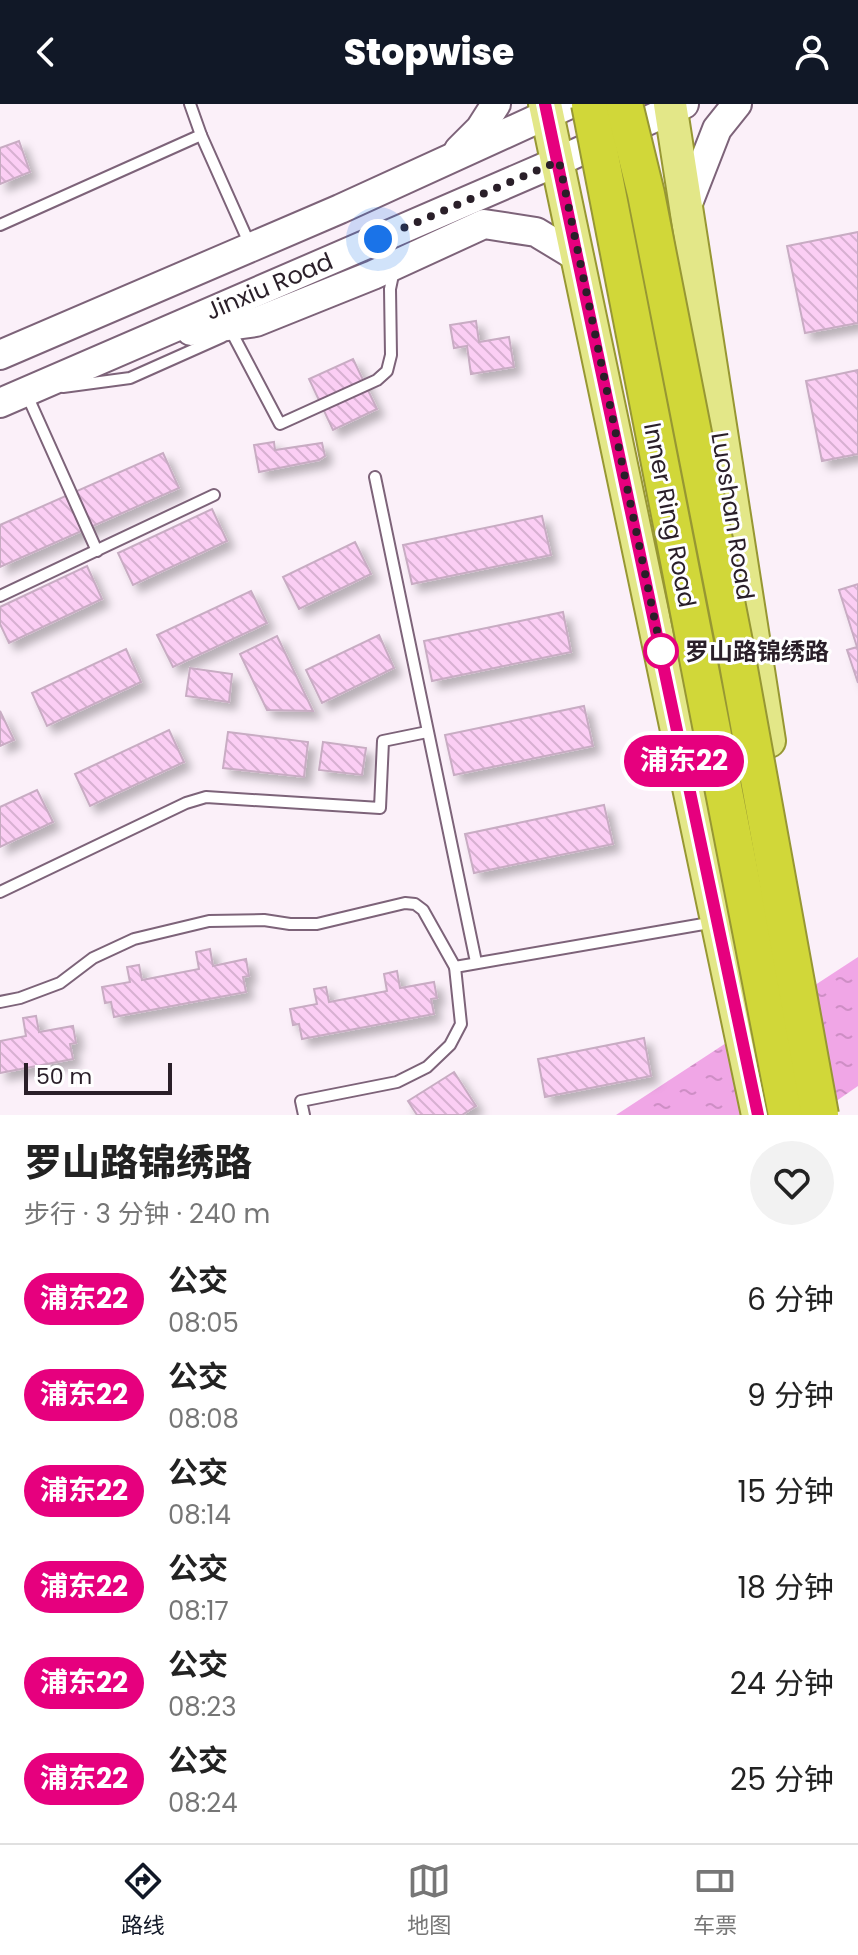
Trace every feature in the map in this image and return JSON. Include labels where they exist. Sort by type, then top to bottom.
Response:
[{"type":"highway","name":"Inner Ring Road","points":[[590,104],[787,1115]]},
{"type":"highway","name":"Inner Ring Road","points":[[624,104],[649,210],[735,647],[820,1115]]},
{"type":"main road","points":[[450,159],[480,129],[496,104]]},
{"type":"main road","points":[[685,211],[717,129],[737,104]]},
{"type":"main road","name":"Jinxiu Road","points":[[13,398],[559,161],[675,106]]},
{"type":"main road","name":"Luoshan Road","points":[[675,106],[685,211],[799,926],[838,1115]]},
{"type":"main road","points":[[554,107],[559,161],[758,1115]]},
{"type":"main road","name":"Jinxiu Road","points":[[0,355],[450,159],[554,107]]},
{"type":"main road","points":[[155,336],[244,327],[395,265],[484,224],[536,232],[579,258]]},
{"type":"lane","points":[[190,104],[251,247]]},
{"type":"lane","points":[[0,225],[201,135]]},
{"type":"lane","points":[[97,551],[13,398],[130,378],[244,327],[280,424],[377,380],[387,371],[391,355],[390,289],[395,265]]},
{"type":"lane","points":[[375,477],[476,962]]},
{"type":"lane","points":[[0,596],[214,495]]},
{"type":"lane","points":[[0,892],[186,803],[206,797],[380,808],[383,741],[427,732]]},
{"type":"lane","points":[[0,1002],[60,983],[93,958],[134,939],[209,921],[264,920],[317,924],[405,903],[415,904],[423,910],[455,967],[461,1024],[450,1045],[427,1067],[397,1082],[301,1101],[304,1115]]},
{"type":"lane","points":[[455,967],[718,921]]},
{"type":"water","points":[[858,957],[858,1086],[816,1115],[616,1115]]},
{"type":"building","points":[[19,141],[30,172],[0,184],[0,148]]},
{"type":"building","points":[[858,232],[858,323],[805,333],[787,246]]},
{"type":"building","points":[[476,321],[479,342],[509,337],[514,367],[471,374],[467,346],[454,348],[450,325]]},
{"type":"building","points":[[353,359],[377,409],[333,430],[309,379]]},
{"type":"building","points":[[858,370],[858,454],[822,461],[806,381]]},
{"type":"building","points":[[274,442],[275,450],[322,443],[325,456],[319,460],[259,472],[254,445]]},
{"type":"building","points":[[163,453],[179,488],[0,567],[0,525]]},
{"type":"building","points":[[212,509],[227,541],[133,585],[118,553]]},
{"type":"building","points":[[542,516],[551,555],[412,584],[403,545]]},
{"type":"building","points":[[355,542],[371,574],[299,609],[283,577]]},
{"type":"building","points":[[87,566],[102,599],[9,643],[0,624],[0,607]]},
{"type":"building","points":[[858,584],[858,683],[847,650],[857,647],[839,590]]},
{"type":"building","points":[[251,591],[267,623],[173,667],[157,635]]},
{"type":"building","points":[[563,612],[571,652],[432,681],[424,641]]},
{"type":"building","points":[[379,635],[394,668],[322,703],[306,670]]},
{"type":"building","points":[[277,636],[313,711],[267,710],[240,654]]},
{"type":"building","points":[[126,649],[141,682],[47,726],[32,693]]},
{"type":"building","points":[[190,668],[232,674],[229,702],[186,696]]},
{"type":"building","points":[[584,706],[593,746],[454,775],[445,735]]},
{"type":"building","points":[[0,711],[14,740],[0,746]]},
{"type":"building","points":[[169,730],[184,762],[90,806],[75,774]]},
{"type":"building","points":[[228,732],[308,742],[304,777],[223,768]]},
{"type":"building","points":[[323,742],[366,748],[362,775],[319,770]]},
{"type":"building","points":[[37,790],[53,822],[0,847],[0,807]]},
{"type":"building","points":[[604,805],[613,844],[474,873],[465,834]]},
{"type":"building","points":[[210,949],[213,966],[246,959],[249,976],[243,977],[246,992],[114,1017],[111,1002],[105,1003],[102,987],[130,982],[127,967],[139,965],[142,980],[199,969],[196,952]]},
{"type":"building","points":[[397,971],[400,988],[434,982],[437,998],[431,999],[434,1014],[302,1039],[299,1024],[293,1025],[290,1009],[317,1004],[314,989],[326,987],[329,1002],[387,991],[384,974]]},
{"type":"building","points":[[36,1016],[39,1032],[73,1026],[76,1043],[70,1044],[73,1059],[0,1073],[0,1041],[26,1036],[23,1018]]},
{"type":"building","points":[[644,1038],[651,1076],[545,1097],[538,1059]]},
{"type":"building","points":[[454,1072],[476,1106],[462,1115],[417,1115],[408,1101]]},
{"type":"bus line","name":"浦东22","points":[[545,104],[758,1115]]},
{"type":"place","name":"罗山路锦绣路","points":[[661,651]]},
{"type":"route","points":[[378,239],[559,161],[662,655],[661,651]]}]
